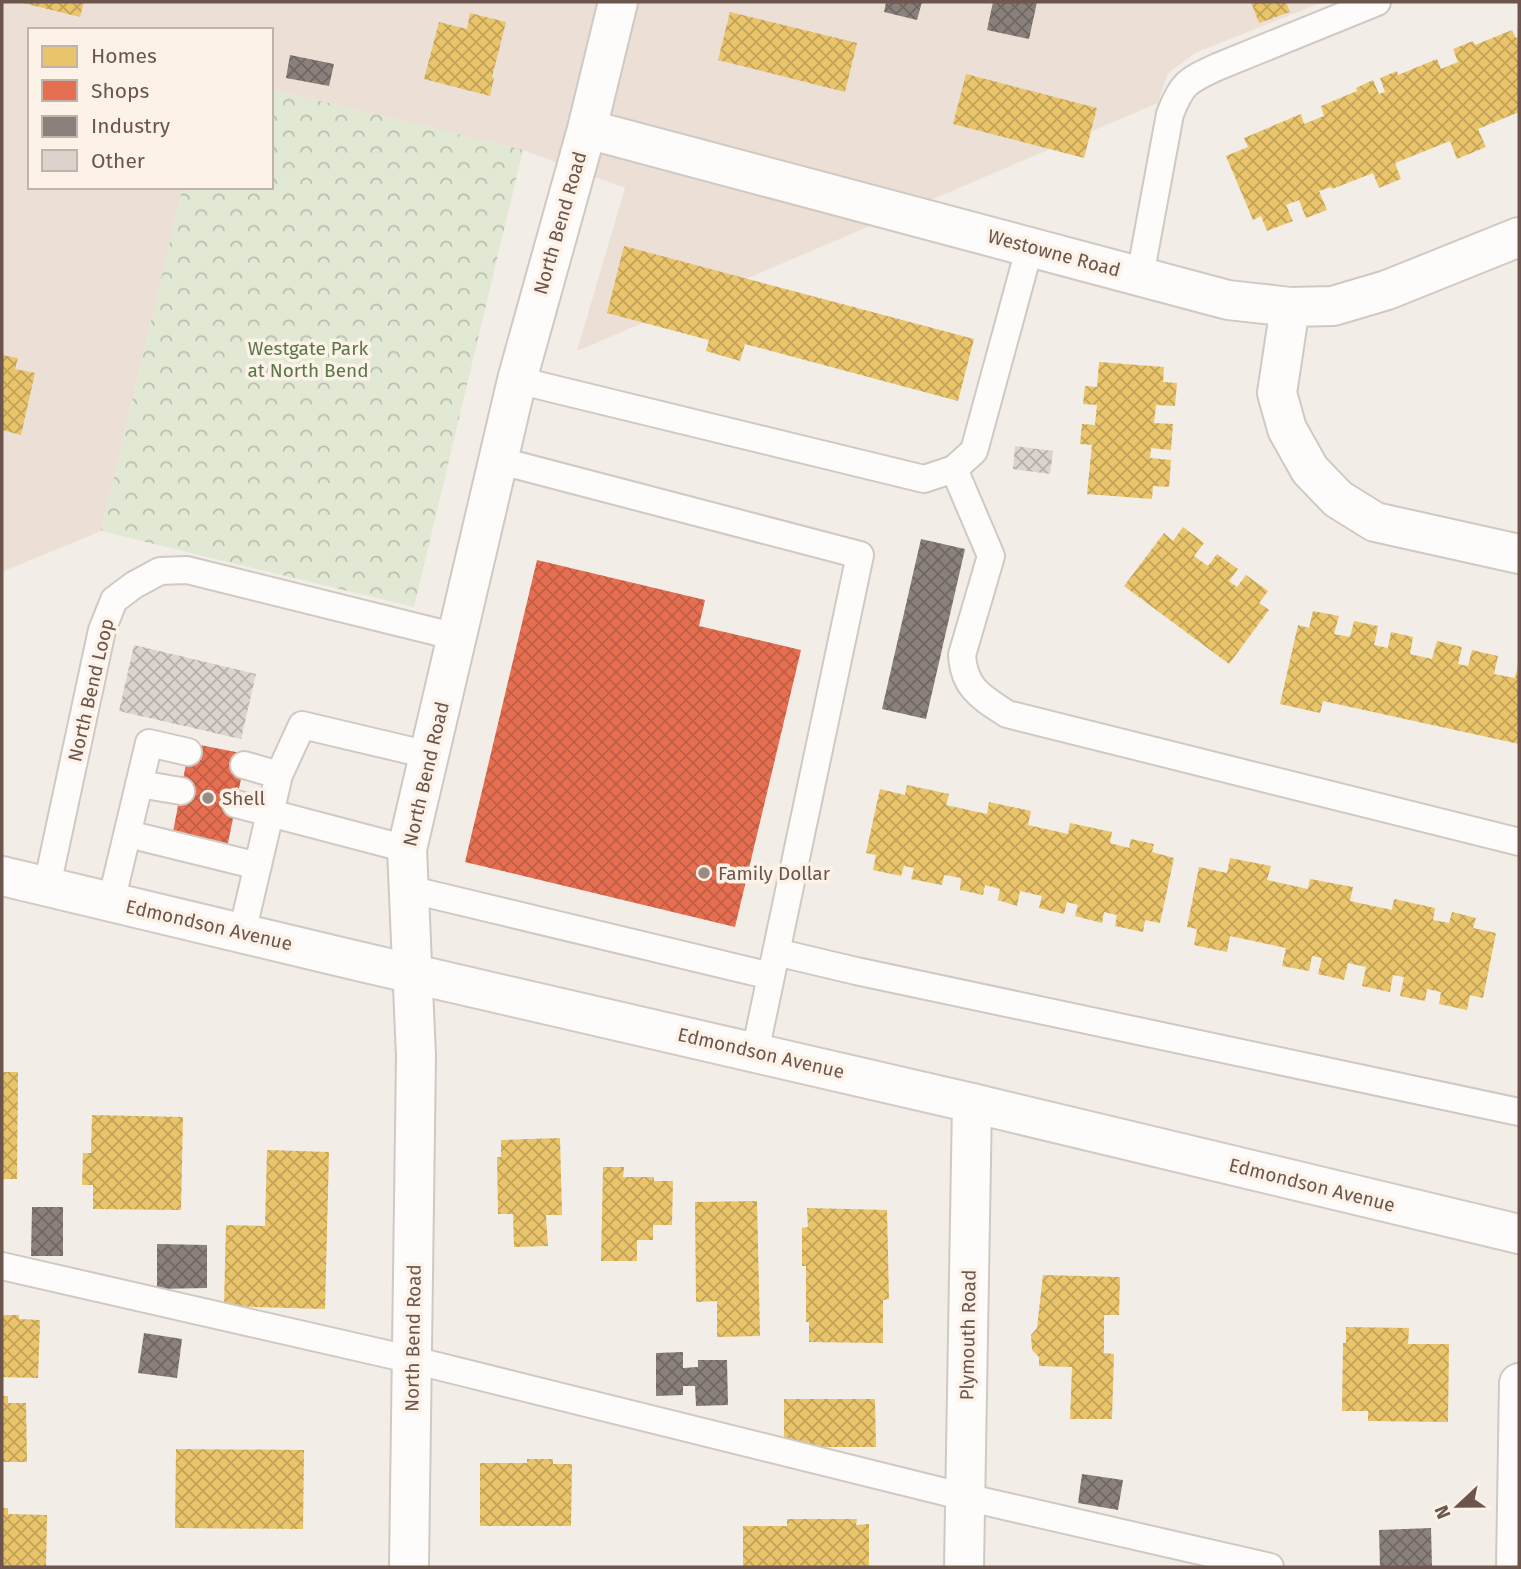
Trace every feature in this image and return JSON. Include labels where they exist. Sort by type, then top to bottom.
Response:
[{"type":"street","name":"North Bend Road","points":[[409,1567],[416,1056],[407,849],[497,460],[587,129],[618,2]]},
{"type":"street","name":"Westowne Road","points":[[587,129],[1228,300],[1290,307],[1333,306],[1387,290],[1519,237]]},
{"type":"street","points":[[1290,307],[1277,393],[1287,429],[1310,470],[1338,499],[1375,522],[1519,554]]},
{"type":"street","name":"Edmondson Avenue","points":[[2,876],[1519,1234]]},
{"type":"street","name":"Plymouth Road","points":[[964,1567],[972,1103]]},
{"type":"street","points":[[1516,1567],[1519,1383]]},
{"type":"lane","points":[[1140,276],[1170,114],[1179,91],[1192,79],[1217,67],[1377,2]]},
{"type":"lane","points":[[517,380],[924,479],[954,469],[974,451],[1031,246]]},
{"type":"lane","points":[[497,460],[860,555],[755,1052]]},
{"type":"lane","points":[[954,469],[991,556],[962,655],[963,669],[972,688],[984,700],[1007,714],[1519,842]]},
{"type":"lane","name":"North Bend Loop","points":[[47,886],[102,630],[114,600],[134,585],[160,571],[187,570],[457,637]]},
{"type":"lane","points":[[242,933],[279,775],[302,725],[429,755]]},
{"type":"lane","points":[[111,902],[149,743],[188,752]]},
{"type":"lane","points":[[244,765],[279,775]]},
{"type":"lane","points":[[139,785],[181,791]]},
{"type":"lane","points":[[236,804],[407,849]]},
{"type":"lane","points":[[128,834],[258,866]]},
{"type":"lane","points":[[408,889],[773,964],[856,971],[1519,1112]]},
{"type":"lane","points":[[2,1266],[413,1360],[965,1497],[1270,1567]]},
{"type":"shaded area","points":[[2,2],[1323,2],[1195,53],[1168,73],[1158,103],[577,351],[625,188],[523,150],[273,89],[273,28],[28,28],[28,189],[183,189],[101,531],[2,572]]},
{"type":"green space","name":"Westgate Park at North Bend","points":[[273,89],[523,150],[414,607],[101,531],[183,189],[273,189]]},
{"type":"building: Homes","points":[[19,2],[84,2],[80,17]]},
{"type":"building: Homes","points":[[1251,2],[1286,2],[1290,12],[1259,23]]},
{"type":"building: Homes","points":[[730,12],[857,43],[845,92],[718,60]]},
{"type":"building: Homes","points":[[470,13],[506,22],[490,96],[424,79],[439,22],[467,29]]},
{"type":"building: Homes","points":[[1512,30],[1516,38],[1519,37],[1519,112],[1478,129],[1486,147],[1457,159],[1450,141],[1395,163],[1401,179],[1379,188],[1373,173],[1332,189],[1331,187],[1319,191],[1327,210],[1306,218],[1299,200],[1286,205],[1293,221],[1267,231],[1261,216],[1253,220],[1226,156],[1248,147],[1244,138],[1301,114],[1304,124],[1324,116],[1321,106],[1357,91],[1356,88],[1373,80],[1379,94],[1385,92],[1380,78],[1397,71],[1398,75],[1437,59],[1441,69],[1458,62],[1453,49],[1473,41],[1475,45]]},
{"type":"building: Homes","points":[[966,74],[1097,108],[1084,158],[953,124]]},
{"type":"building: Homes","points":[[624,246],[974,339],[958,401],[745,344],[740,361],[706,351],[709,340],[607,313]]},
{"type":"building: Homes","points":[[2,355],[18,358],[15,369],[35,373],[21,435],[2,430]]},
{"type":"building: Homes","points":[[1099,362],[1164,367],[1163,382],[1177,383],[1175,406],[1156,405],[1154,423],[1173,424],[1171,450],[1151,448],[1150,458],[1171,460],[1169,487],[1153,486],[1152,499],[1087,494],[1092,445],[1080,444],[1082,424],[1095,425],[1097,405],[1083,404],[1085,386],[1097,387]]},
{"type":"building: Homes","points":[[1183,527],[1204,543],[1194,556],[1208,566],[1217,554],[1238,569],[1229,581],[1237,587],[1246,575],[1268,591],[1259,603],[1269,610],[1229,664],[1124,586],[1164,533],[1173,541]]},
{"type":"building: Homes","points":[[1313,611],[1339,616],[1334,634],[1350,637],[1354,621],[1378,626],[1374,645],[1388,648],[1391,632],[1413,637],[1410,654],[1432,659],[1437,641],[1462,647],[1458,664],[1468,666],[1472,650],[1498,656],[1494,674],[1515,678],[1519,662],[1519,744],[1323,701],[1320,713],[1280,704],[1298,625],[1309,628]]},
{"type":"building: Homes","points":[[907,785],[949,794],[946,805],[987,814],[989,802],[1031,811],[1028,825],[1068,834],[1070,823],[1112,832],[1110,843],[1129,848],[1131,839],[1154,844],[1152,852],[1174,858],[1160,923],[1145,920],[1143,932],[1115,926],[1117,915],[1104,912],[1102,923],[1075,916],[1078,905],[1067,902],[1064,914],[1039,908],[1042,896],[1020,891],[1017,906],[998,900],[1000,889],[985,885],[983,895],[960,890],[961,878],[944,875],[942,885],[911,879],[914,868],[904,866],[901,876],[873,870],[876,855],[866,853],[880,789],[905,795]]},
{"type":"building: Homes","points":[[1230,858],[1271,866],[1267,880],[1308,889],[1310,879],[1353,887],[1350,901],[1392,910],[1394,899],[1435,908],[1433,920],[1449,923],[1452,912],[1476,918],[1473,928],[1496,933],[1483,998],[1470,995],[1467,1010],[1439,1004],[1441,992],[1427,989],[1425,1001],[1400,996],[1404,977],[1393,975],[1390,992],[1362,986],[1366,967],[1348,963],[1344,980],[1318,974],[1322,958],[1312,956],[1309,971],[1282,966],[1286,948],[1230,936],[1227,952],[1194,945],[1197,929],[1187,927],[1199,867],[1227,873]]},
{"type":"building: Homes","points":[[2,1072],[18,1072],[17,1179],[2,1179]]},
{"type":"building: Homes","points":[[92,1115],[183,1117],[181,1210],[93,1209],[93,1185],[82,1185],[83,1153],[91,1153]]},
{"type":"building: Homes","points":[[560,1138],[562,1215],[546,1215],[548,1246],[514,1247],[513,1214],[498,1214],[497,1157],[501,1157],[501,1140]]},
{"type":"building: Homes","points":[[267,1150],[329,1152],[325,1309],[224,1306],[226,1225],[265,1226]]},
{"type":"building: Homes","points":[[603,1167],[624,1167],[623,1177],[654,1177],[654,1181],[673,1181],[672,1225],[653,1225],[653,1240],[637,1240],[637,1261],[601,1261]]},
{"type":"building: Homes","points":[[757,1201],[760,1336],[717,1337],[717,1301],[696,1302],[695,1202]]},
{"type":"building: Homes","points":[[807,1208],[887,1210],[889,1299],[883,1300],[883,1343],[809,1342],[809,1322],[806,1322],[806,1266],[802,1266],[802,1228],[808,1227]]},
{"type":"building: Homes","points":[[1043,1275],[1120,1277],[1119,1315],[1104,1315],[1104,1353],[1114,1354],[1112,1419],[1070,1419],[1072,1367],[1039,1366],[1039,1357],[1032,1350],[1031,1335],[1037,1328]]},
{"type":"building: Homes","points":[[2,1315],[19,1315],[19,1319],[40,1320],[38,1378],[2,1377]]},
{"type":"building: Homes","points":[[1346,1327],[1409,1328],[1408,1344],[1449,1344],[1448,1422],[1368,1421],[1368,1411],[1342,1411],[1343,1343],[1346,1343]]},
{"type":"building: Homes","points":[[2,1396],[8,1396],[8,1403],[26,1403],[27,1462],[2,1462]]},
{"type":"building: Homes","points":[[784,1399],[875,1399],[876,1447],[784,1447]]},
{"type":"building: Homes","points":[[176,1449],[304,1450],[303,1529],[175,1528]]},
{"type":"building: Homes","points":[[527,1459],[553,1459],[553,1464],[572,1464],[571,1526],[480,1526],[480,1463],[527,1463]]},
{"type":"building: Homes","points":[[2,1508],[8,1508],[8,1514],[47,1515],[46,1567],[2,1567]]},
{"type":"building: Homes","points":[[787,1519],[857,1519],[856,1525],[869,1524],[869,1567],[743,1567],[743,1526],[787,1526]]},
{"type":"building: Shops","points":[[537,560],[705,600],[699,626],[801,650],[735,927],[465,862]]},
{"type":"building: Shops","name":"Shell","points":[[190,743],[246,754],[227,848],[172,837]]},
{"type":"building: Industry","points":[[886,2],[922,2],[917,20],[884,12]]},
{"type":"building: Industry","points":[[993,2],[1037,2],[1029,39],[987,30]]},
{"type":"building: Industry","points":[[290,55],[334,64],[329,86],[286,78]]},
{"type":"building: Industry","points":[[921,539],[965,549],[926,719],[882,709]]},
{"type":"building: Industry","points":[[32,1207],[63,1207],[63,1256],[31,1256]]},
{"type":"building: Industry","points":[[157,1244],[207,1245],[207,1288],[157,1289]]},
{"type":"building: Industry","points":[[144,1333],[182,1339],[177,1378],[138,1373]]},
{"type":"building: Industry","points":[[683,1352],[683,1368],[698,1367],[698,1360],[727,1360],[728,1405],[696,1406],[695,1386],[683,1386],[683,1395],[656,1396],[656,1353]]},
{"type":"building: Industry","points":[[1082,1474],[1123,1480],[1118,1510],[1078,1503]]},
{"type":"building: Industry","points":[[1431,1528],[1432,1567],[1380,1567],[1379,1530]]},
{"type":"building: Other","points":[[1015,446],[1053,451],[1050,474],[1013,469]]},
{"type":"building: Other","points":[[134,645],[256,674],[241,739],[119,711]]},
{"type":"place","name":"Shell","points":[[208,798]]},
{"type":"place","name":"Family Dollar","points":[[704,873]]}]
